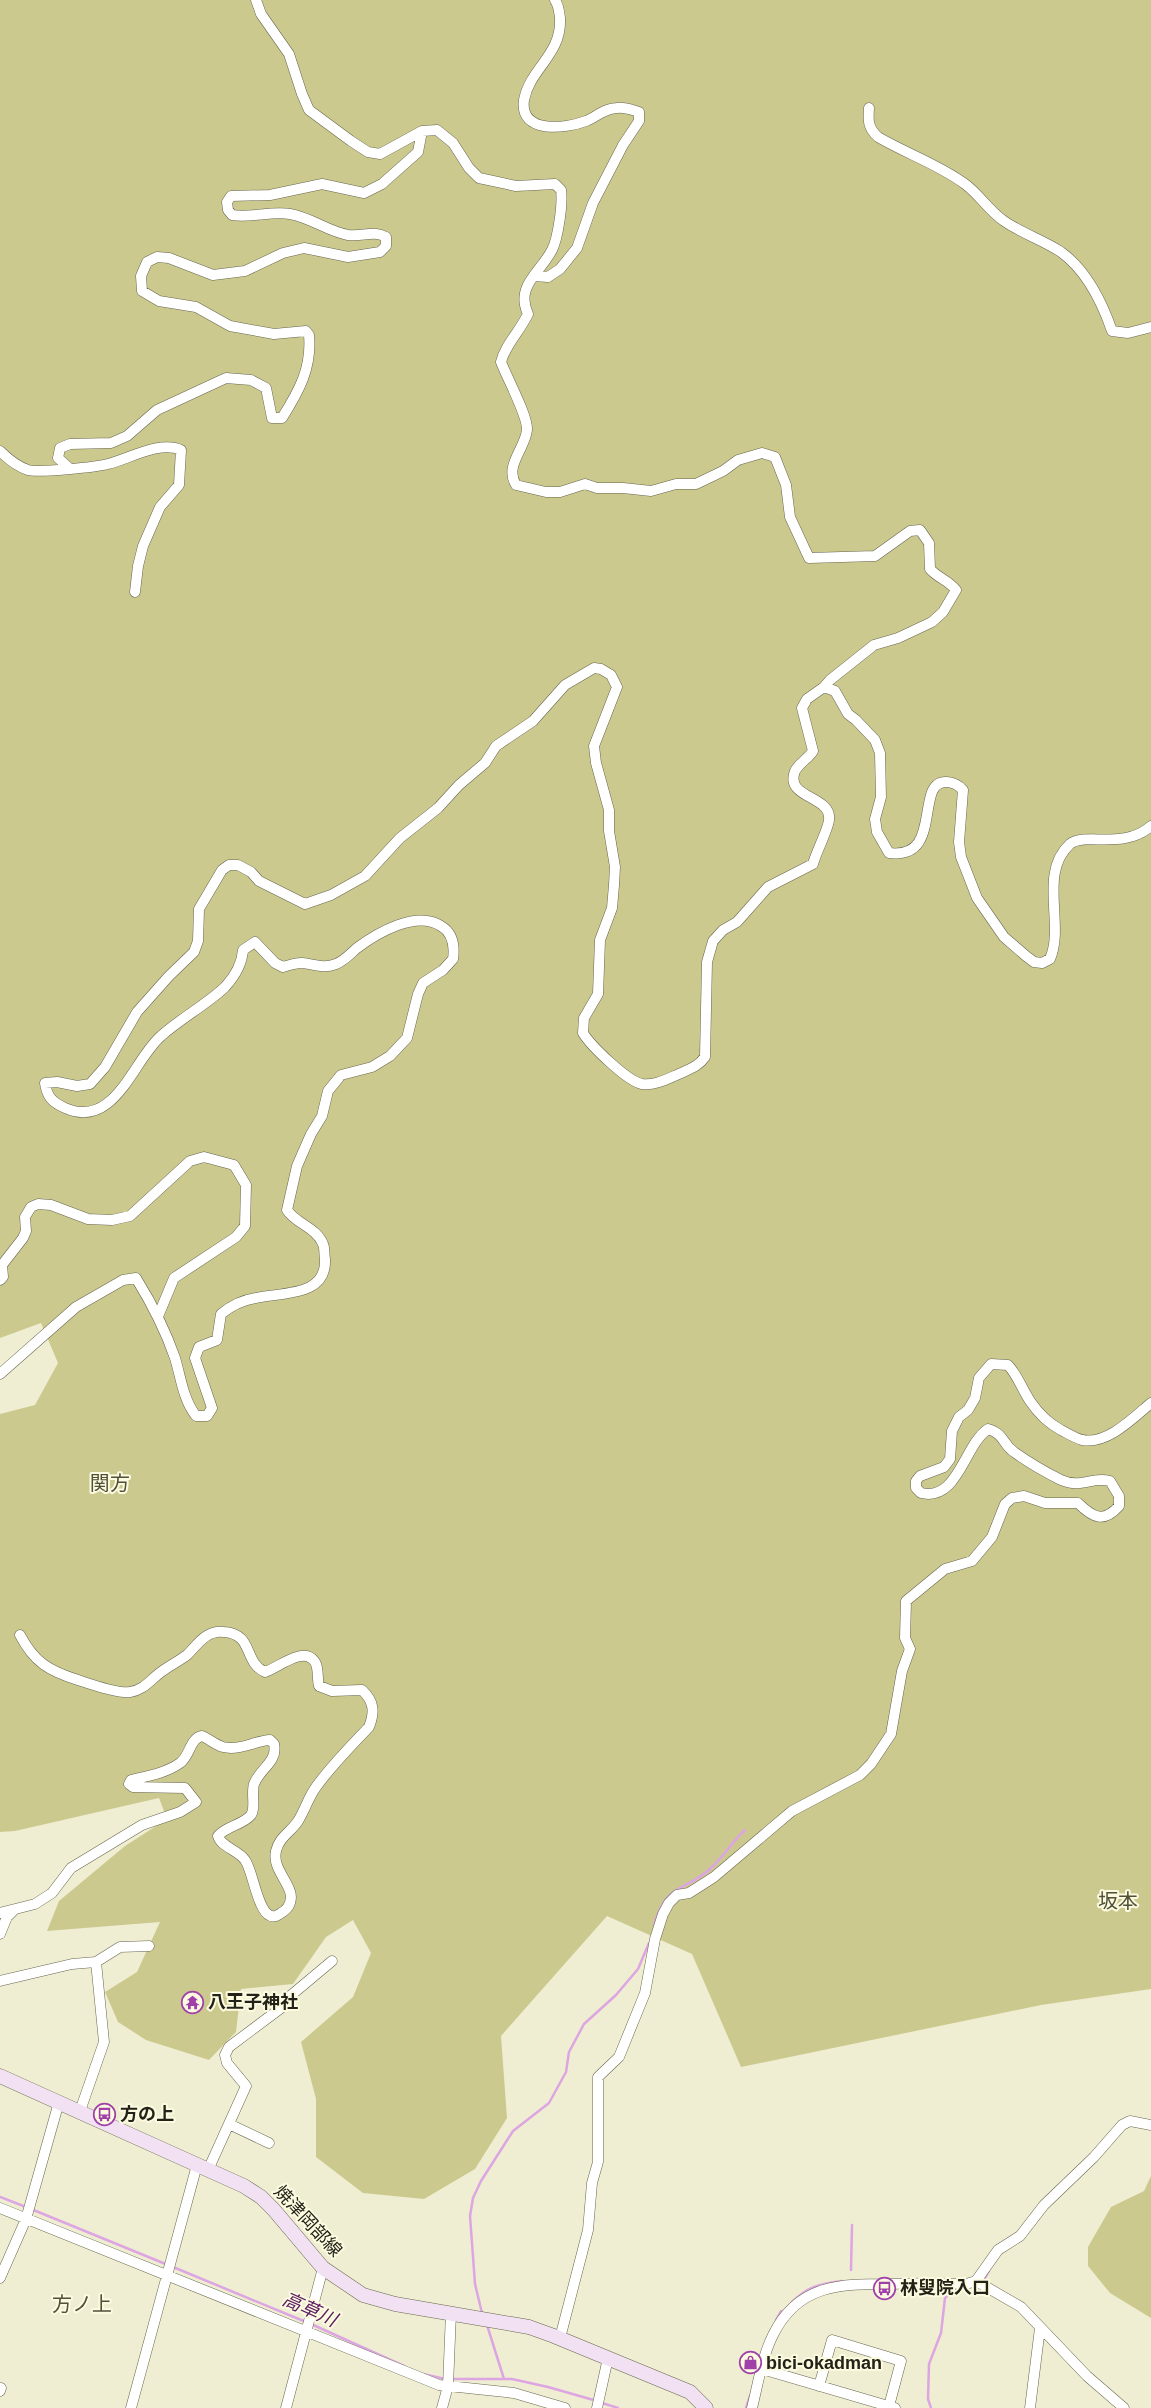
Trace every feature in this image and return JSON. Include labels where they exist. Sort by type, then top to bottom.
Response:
[{"type":"main road","name":"焼津岡部線","points":[[0,2076],[244,2186],[261,2197],[324,2268],[363,2295],[378,2300],[529,2327],[690,2392],[706,2408]]},
{"type":"street","points":[[0,1374],[76,1307],[123,1280],[136,1278],[159,1314],[175,1358],[188,1406],[196,1416],[207,1416],[212,1408],[195,1358],[199,1347],[217,1340],[221,1314],[234,1304],[256,1298],[298,1292],[319,1282],[325,1268],[324,1244],[309,1226],[290,1216],[287,1210],[297,1166],[310,1134],[322,1116],[328,1092],[341,1075],[372,1067],[390,1056],[407,1038],[418,994],[423,983],[443,970],[453,959],[452,937],[447,929],[436,923],[423,921],[392,926],[379,933],[337,964],[324,967],[300,963],[283,967],[275,963],[255,942],[243,950],[242,960],[233,978],[225,987],[154,1042],[115,1098],[100,1107],[86,1111],[69,1110],[55,1103],[46,1095],[45,1083],[57,1082],[77,1086],[90,1084],[105,1067],[137,1012],[169,976],[194,952],[198,941],[199,909],[222,870],[228,865],[238,866],[251,872],[258,881],[305,904],[331,895],[365,876],[400,838],[438,808],[459,785],[485,763],[496,746],[534,721],[564,685],[594,668],[601,669],[611,675],[617,687],[594,746],[596,763],[609,810],[609,831],[615,867],[612,908],[600,940],[598,994],[584,1018],[583,1033],[592,1045],[635,1082],[655,1084],[699,1065],[705,1058],[707,962],[713,941],[723,930],[737,922],[768,887],[813,864],[829,821],[828,812],[823,803],[798,790],[794,782],[795,772],[813,751],[802,708],[807,699],[874,645],[898,638],[932,622],[943,612],[956,590],[949,580],[938,577],[930,569],[929,543],[920,530],[910,531],[875,556],[808,558],[790,516],[786,485],[781,467],[775,457],[762,453],[738,460],[723,471],[696,484],[676,484],[651,492],[623,488],[597,488],[585,484],[560,492],[546,492],[516,485],[512,476],[515,460],[523,445],[527,424],[501,362],[503,352],[521,330],[528,314],[523,303],[525,291],[556,241],[559,227],[561,190],[555,184],[516,186],[479,178],[469,168],[453,143],[437,130],[422,131],[380,154],[368,152],[309,110],[288,54],[261,14],[256,0]]},
{"type":"street","points":[[534,276],[548,277],[560,269],[577,248],[597,195],[622,145],[640,121],[640,112],[616,108],[572,126],[544,127],[530,122],[525,115],[524,102],[529,82],[556,46],[560,31],[559,6],[556,0]]},
{"type":"street","points":[[869,108],[868,120],[871,130],[878,138],[944,170],[977,194],[986,206],[1004,221],[1061,252],[1081,269],[1108,318],[1112,331],[1128,333],[1151,327]]},
{"type":"street","points":[[68,467],[58,458],[60,448],[70,444],[111,443],[127,436],[157,410],[226,378],[251,380],[266,388],[272,418],[282,418],[300,389],[308,366],[310,342],[306,331],[274,334],[230,326],[196,307],[159,301],[142,291],[141,276],[147,262],[157,256],[169,258],[213,275],[246,271],[282,253],[304,248],[348,256],[380,252],[386,246],[386,237],[377,232],[352,235],[334,232],[310,218],[287,214],[232,215],[228,210],[227,202],[231,196],[270,195],[322,184],[364,193],[382,184],[418,152],[422,131]]},
{"type":"street","points":[[0,451],[12,462],[30,470],[106,464],[156,449],[175,447],[182,450],[179,485],[160,507],[143,546],[135,592]]},
{"type":"street","points":[[824,687],[835,690],[848,714],[875,740],[880,753],[881,774],[881,797],[875,819],[878,832],[889,853],[904,852],[918,842],[928,816],[932,791],[939,784],[948,781],[956,783],[963,790],[958,828],[961,858],[977,898],[1004,937],[1034,962],[1042,963],[1050,959],[1054,949],[1053,894],[1058,866],[1064,850],[1073,842],[1082,839],[1127,839],[1151,826]]},
{"type":"street","points":[[0,1280],[2,1277],[2,1265],[23,1238],[26,1231],[25,1217],[30,1207],[38,1204],[51,1205],[88,1219],[112,1220],[130,1216],[190,1161],[204,1157],[234,1165],[246,1185],[246,1226],[236,1237],[174,1278],[159,1314]]},
{"type":"street","points":[[560,2338],[588,2230],[592,2183],[598,2162],[598,2077],[619,2057],[645,1993],[655,1939],[663,1914],[669,1903],[677,1896],[689,1893],[714,1877],[792,1811],[860,1775],[871,1764],[891,1734],[902,1671],[910,1649],[906,1638],[906,1601],[945,1568],[972,1561],[992,1537],[1005,1504],[1012,1498],[1024,1496],[1045,1503],[1078,1503],[1091,1516],[1102,1517],[1112,1513],[1119,1506],[1119,1496],[1110,1481],[1099,1478],[1080,1484],[1063,1480],[1011,1450],[998,1432],[988,1429],[979,1436],[955,1479],[938,1493],[930,1496],[921,1494],[916,1488],[916,1481],[920,1476],[944,1467],[950,1459],[952,1431],[959,1417],[968,1410],[975,1398],[979,1378],[991,1364],[1008,1365],[1015,1373],[1029,1400],[1042,1416],[1056,1427],[1081,1440],[1096,1440],[1106,1435],[1135,1417],[1151,1403]]},
{"type":"street","points":[[0,1913],[35,1904],[52,1893],[71,1868],[142,1825],[180,1812],[196,1802],[185,1788],[133,1787],[129,1784],[131,1780],[155,1775],[182,1762],[194,1740],[202,1736],[222,1746],[236,1748],[262,1740],[270,1740],[274,1744],[274,1759],[254,1785],[250,1817],[221,1831],[218,1836],[219,1841],[244,1859],[252,1873],[261,1908],[267,1915],[273,1917],[282,1913],[288,1907],[291,1897],[289,1887],[278,1871],[275,1860],[279,1842],[300,1819],[304,1806],[316,1786],[369,1727],[374,1710],[369,1696],[362,1690],[332,1691],[318,1686],[316,1663],[306,1656],[293,1658],[265,1672],[260,1669],[250,1656],[245,1641],[234,1634],[215,1632],[206,1635],[187,1654],[161,1672],[142,1689],[128,1693],[95,1687],[50,1669],[29,1652],[20,1635]]},
{"type":"street","points":[[0,1934],[7,1917],[14,1910]]},
{"type":"street","points":[[0,1982],[72,1964],[96,1962],[120,1947],[149,1946]]},
{"type":"street","points":[[131,2408],[170,2258],[203,2167],[229,2124],[246,2086],[227,2063],[225,2054],[229,2047],[285,2005],[289,1997],[332,1961]]},
{"type":"street","points":[[80,2111],[104,2042],[96,1962]]},
{"type":"street","points":[[0,2278],[27,2216],[59,2102]]},
{"type":"street","points":[[752,2408],[774,2333],[787,2313],[799,2302],[820,2290],[848,2284],[966,2284],[976,2281],[998,2250],[1020,2236],[1044,2205],[1108,2143],[1122,2125],[1130,2120],[1151,2125]]},
{"type":"street","points":[[229,2124],[269,2143]]},
{"type":"street","points":[[0,2208],[27,2216],[439,2385],[448,2382],[514,2393],[565,2408]]},
{"type":"street","points":[[286,2408],[324,2268]]},
{"type":"street","points":[[976,2281],[1022,2307],[1087,2376],[1124,2408]]},
{"type":"street","points":[[442,2408],[448,2382],[450,2313]]},
{"type":"street","points":[[1030,2408],[1040,2328]]},
{"type":"street","points":[[762,2369],[819,2386],[892,2407],[902,2361],[832,2340],[819,2386]]},
{"type":"street","points":[[598,2404],[608,2358]]},
{"type":"shaded area","points":[[0,0],[1151,0],[1151,1989],[1041,2005],[741,2067],[692,1954],[607,1916],[501,2036],[507,2118],[475,2169],[424,2199],[363,2193],[316,2157],[316,2099],[301,2042],[353,1997],[371,1953],[353,1920],[326,1937],[293,1984],[241,1989],[236,2032],[209,2060],[146,2040],[118,2022],[105,1992],[137,1972],[160,1922],[47,1931],[59,1901],[125,1846],[167,1819],[159,1798],[15,1831],[0,1832],[0,1414],[35,1405],[58,1363],[41,1323],[0,1338]]},
{"type":"shaded area","points":[[1151,2176],[1151,2318],[1110,2293],[1088,2266],[1088,2247],[1111,2207],[1144,2191]]},
{"type":"waterway","points":[[654,1925],[659,1911],[671,1894],[703,1875],[721,1858],[745,1830]]},
{"type":"waterway","points":[[482,2313],[475,2284],[470,2216],[473,2198],[481,2181],[513,2131],[549,2103],[566,2072],[569,2052],[584,2024],[616,1995],[638,1969],[649,1943]]},
{"type":"waterway","name":"高草川","points":[[0,2197],[26,2207]]},
{"type":"waterway","name":"高草川","points":[[31,2209],[168,2265]]},
{"type":"waterway","points":[[851,2270],[852,2225]]},
{"type":"waterway","name":"高草川","points":[[173,2267],[306,2322]]},
{"type":"waterway","points":[[985,2278],[989,2271]]},
{"type":"waterway","points":[[792,2302],[804,2292],[815,2287],[842,2281]]},
{"type":"waterway","points":[[931,2408],[928,2399],[929,2364],[941,2333],[945,2298],[952,2291],[962,2289]]},
{"type":"waterway","points":[[776,2320],[781,2311]]},
{"type":"waterway","name":"高草川","points":[[311,2324],[404,2366]]},
{"type":"waterway","points":[[487,2325],[504,2379]]},
{"type":"waterway","name":"高草川","points":[[423,2374],[445,2379]]},
{"type":"waterway","name":"高草川","points":[[450,2379],[512,2379],[597,2401]]},
{"type":"waterway","points":[[746,2408],[750,2396]]},
{"type":"waterway","name":"高草川","points":[[602,2403],[618,2408]]},
{"type":"place","name":"八王子神社","points":[[192,2002]]},
{"type":"place","name":"方の上","points":[[104,2114]]},
{"type":"place","name":"林叟院入口","points":[[884,2288]]},
{"type":"place","name":"bici-okadman","points":[[750,2363]]},
{"type":"district","name":"関方","points":[[110,1483]]},
{"type":"district","name":"坂本","points":[[1118,1901]]},
{"type":"district","name":"方ノ上","points":[[82,2304]]}]
